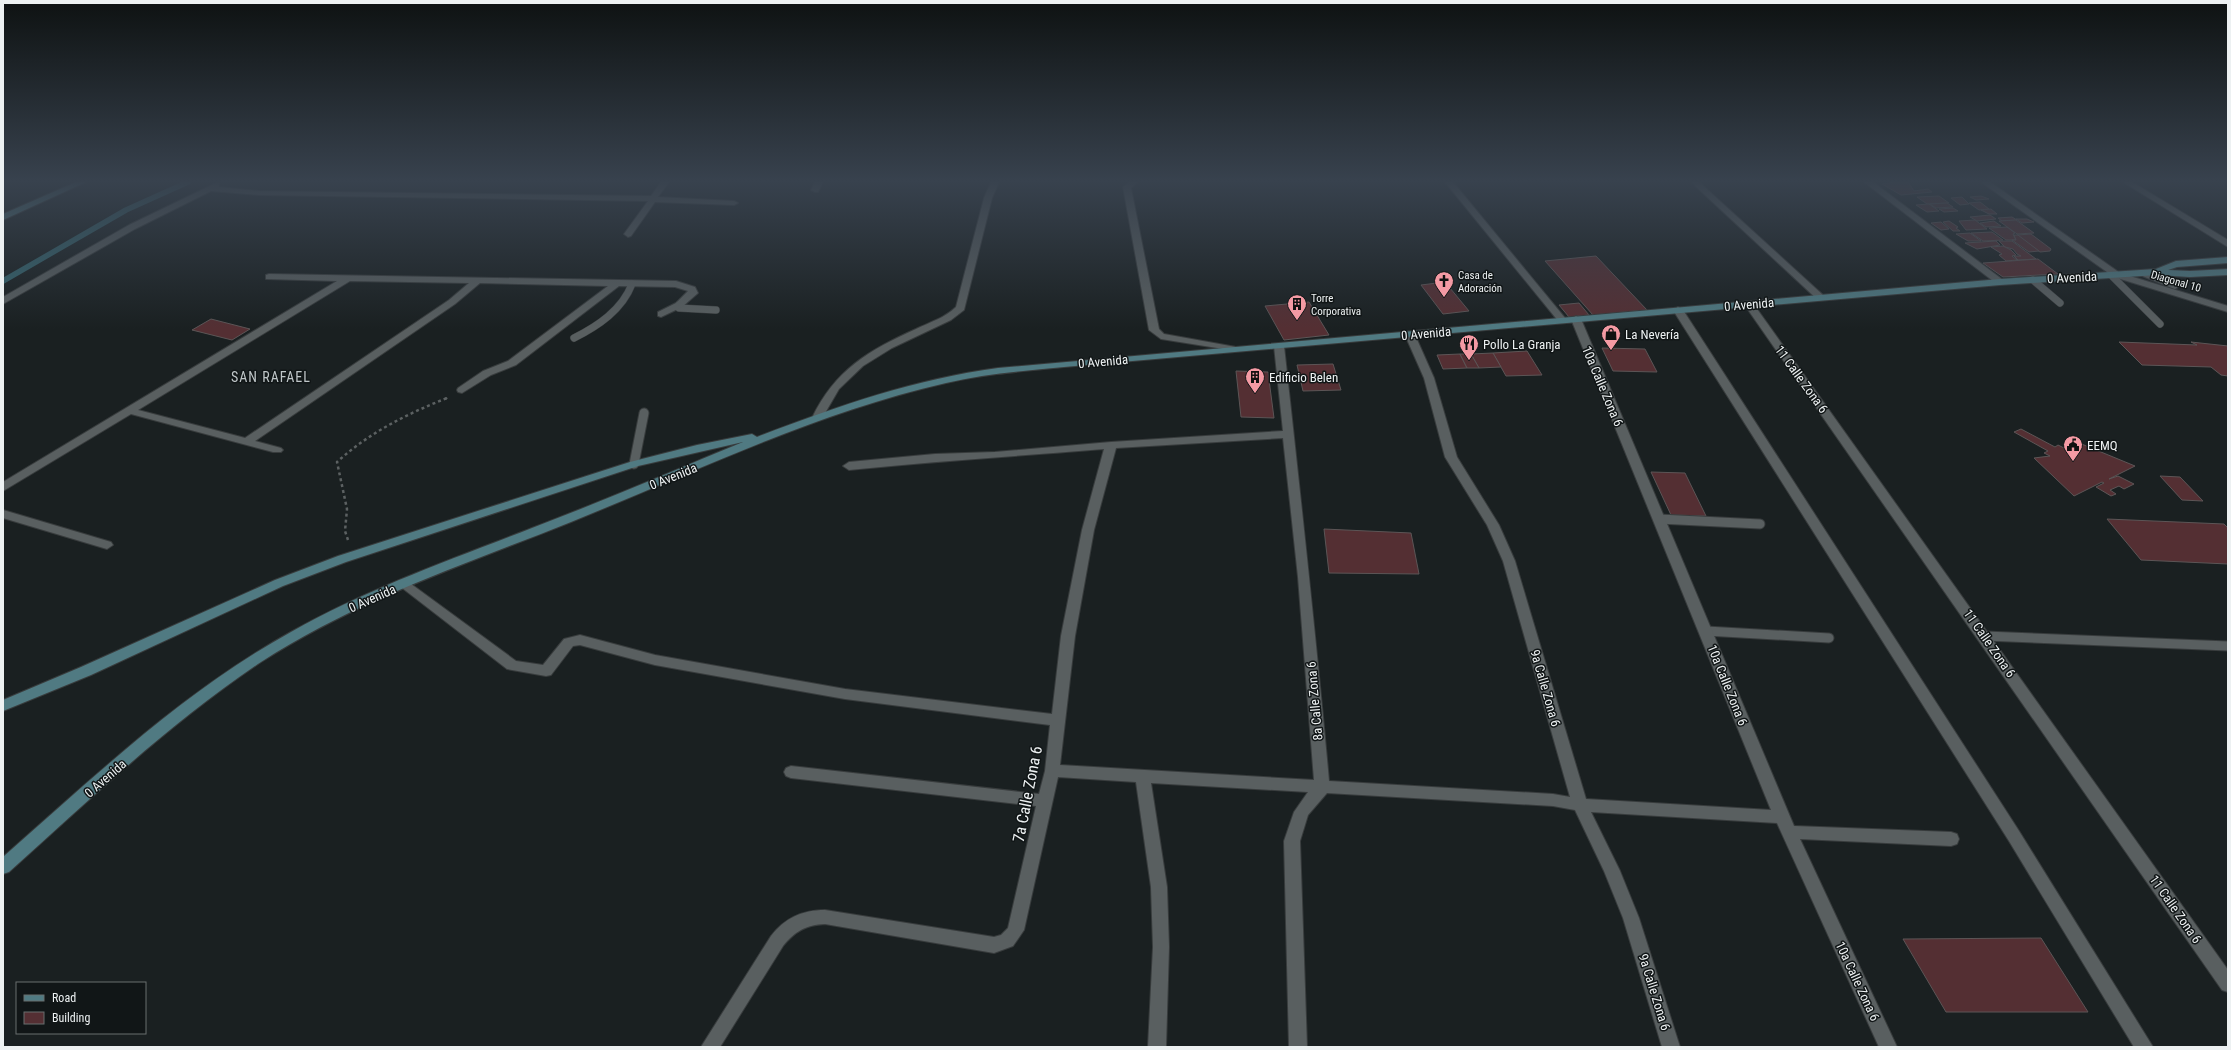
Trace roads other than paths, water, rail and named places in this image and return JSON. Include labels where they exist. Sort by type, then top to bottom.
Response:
[{"type":"street","points":[[3,301],[125,231]]},
{"type":"street","points":[[817,418],[832,389],[846,373],[894,343],[944,320],[961,308],[980,231]]},
{"type":"street","points":[[1135,231],[1156,334],[1167,338],[1200,342],[1232,349]]},
{"type":"street","name":"10a Calle Zona 6","points":[[1492,231],[1569,320],[1659,519],[1782,817],[1888,1047]]},
{"type":"street","points":[[1748,231],[1821,298]]},
{"type":"street","points":[[1933,231],[2000,282]]},
{"type":"street","name":"Diagonal 10","points":[[2053,231],[2114,275],[2228,309]]},
{"type":"street","points":[[2207,231],[2228,244]]},
{"type":"street","points":[[2157,272],[2176,264],[2228,260]]},
{"type":"street","points":[[2157,272],[2190,274],[2228,272]]},
{"type":"street","name":"0 Avenida","points":[[3,867],[165,727],[238,671],[301,632],[404,584],[798,425],[890,394],[962,377],[1040,367],[2000,282],[2157,272]]},
{"type":"street","name":"Diagonal 10","points":[[2143,273],[2180,288],[2228,301]]},
{"type":"street","points":[[269,277],[676,284],[689,286],[692,289],[692,293],[679,305],[661,314]]},
{"type":"street","points":[[3,488],[347,279]]},
{"type":"street","points":[[246,442],[452,302],[477,281]]},
{"type":"street","points":[[462,390],[487,374],[512,364],[616,284]]},
{"type":"street","name":"11 Calle Zona 6","points":[[1749,304],[1985,636],[2228,984]]},
{"type":"street","points":[[1678,310],[2014,836],[2144,1047]]},
{"type":"street","name":"9a Calle Zona 6","points":[[1410,335],[1429,378],[1445,441],[1451,457],[1493,525],[1509,561],[1580,805],[1612,871],[1631,918],[1646,962],[1671,1047]]},
{"type":"street","name":"8a Calle Zona 6","points":[[1279,346],[1304,576],[1322,788]]},
{"type":"street","points":[[130,411],[277,450]]},
{"type":"street","name":"0 Avenida","points":[[3,706],[86,671],[308,571],[634,464],[696,448],[762,435],[798,425]]},
{"type":"street","points":[[849,466],[935,457],[995,455],[1111,445],[1289,434]]},
{"type":"street","name":"7a Calle Zona 6","points":[[710,1047],[784,931],[801,920],[825,918],[994,945],[1007,941],[1016,930],[1044,801],[1052,772],[1069,628],[1088,530],[1111,445]]},
{"type":"street","points":[[3,514],[107,545]]},
{"type":"street","points":[[404,584],[512,665],[520,668],[546,671],[569,642],[574,639],[655,660],[845,694],[1058,720]]},
{"type":"street","points":[[791,772],[1044,801]]},
{"type":"street","points":[[1052,772],[1553,800],[1580,805],[1782,817]]},
{"type":"street","points":[[1143,778],[1159,887],[1161,948],[1158,1047]]},
{"type":"street","points":[[1298,1047],[1291,871],[1292,841],[1297,820],[1306,802],[1322,788]]},
{"type":"street","points":[[1789,832],[1951,839]]},
{"type":"lane","points":[[2114,275],[2160,324]]},
{"type":"lane","points":[[2033,280],[2060,303]]},
{"type":"lane","points":[[574,338],[587,331],[624,302],[632,284]]},
{"type":"lane","points":[[679,305],[678,307],[682,309],[716,310]]},
{"type":"lane","points":[[634,464],[644,413]]},
{"type":"lane","points":[[1659,519],[1760,524]]},
{"type":"lane","points":[[1706,631],[1829,638]]},
{"type":"lane","points":[[1985,636],[2228,646]]},
{"type":"waterway","points":[[3,281],[90,231]]},
{"type":"place","name":"Casa de Adoración","points":[[1444,298]]},
{"type":"place","name":"Torre Corporativa","points":[[1297,321]]},
{"type":"place","name":"La Nevería","points":[[1611,351]]},
{"type":"place","name":"Pollo La Granja","points":[[1469,361]]},
{"type":"place","name":"Edificio Belen","points":[[1255,394]]},
{"type":"place","name":"EEMQ","points":[[2073,462]]},
{"type":"district","name":"SAN RAFAEL","points":[[271,377]]}]
